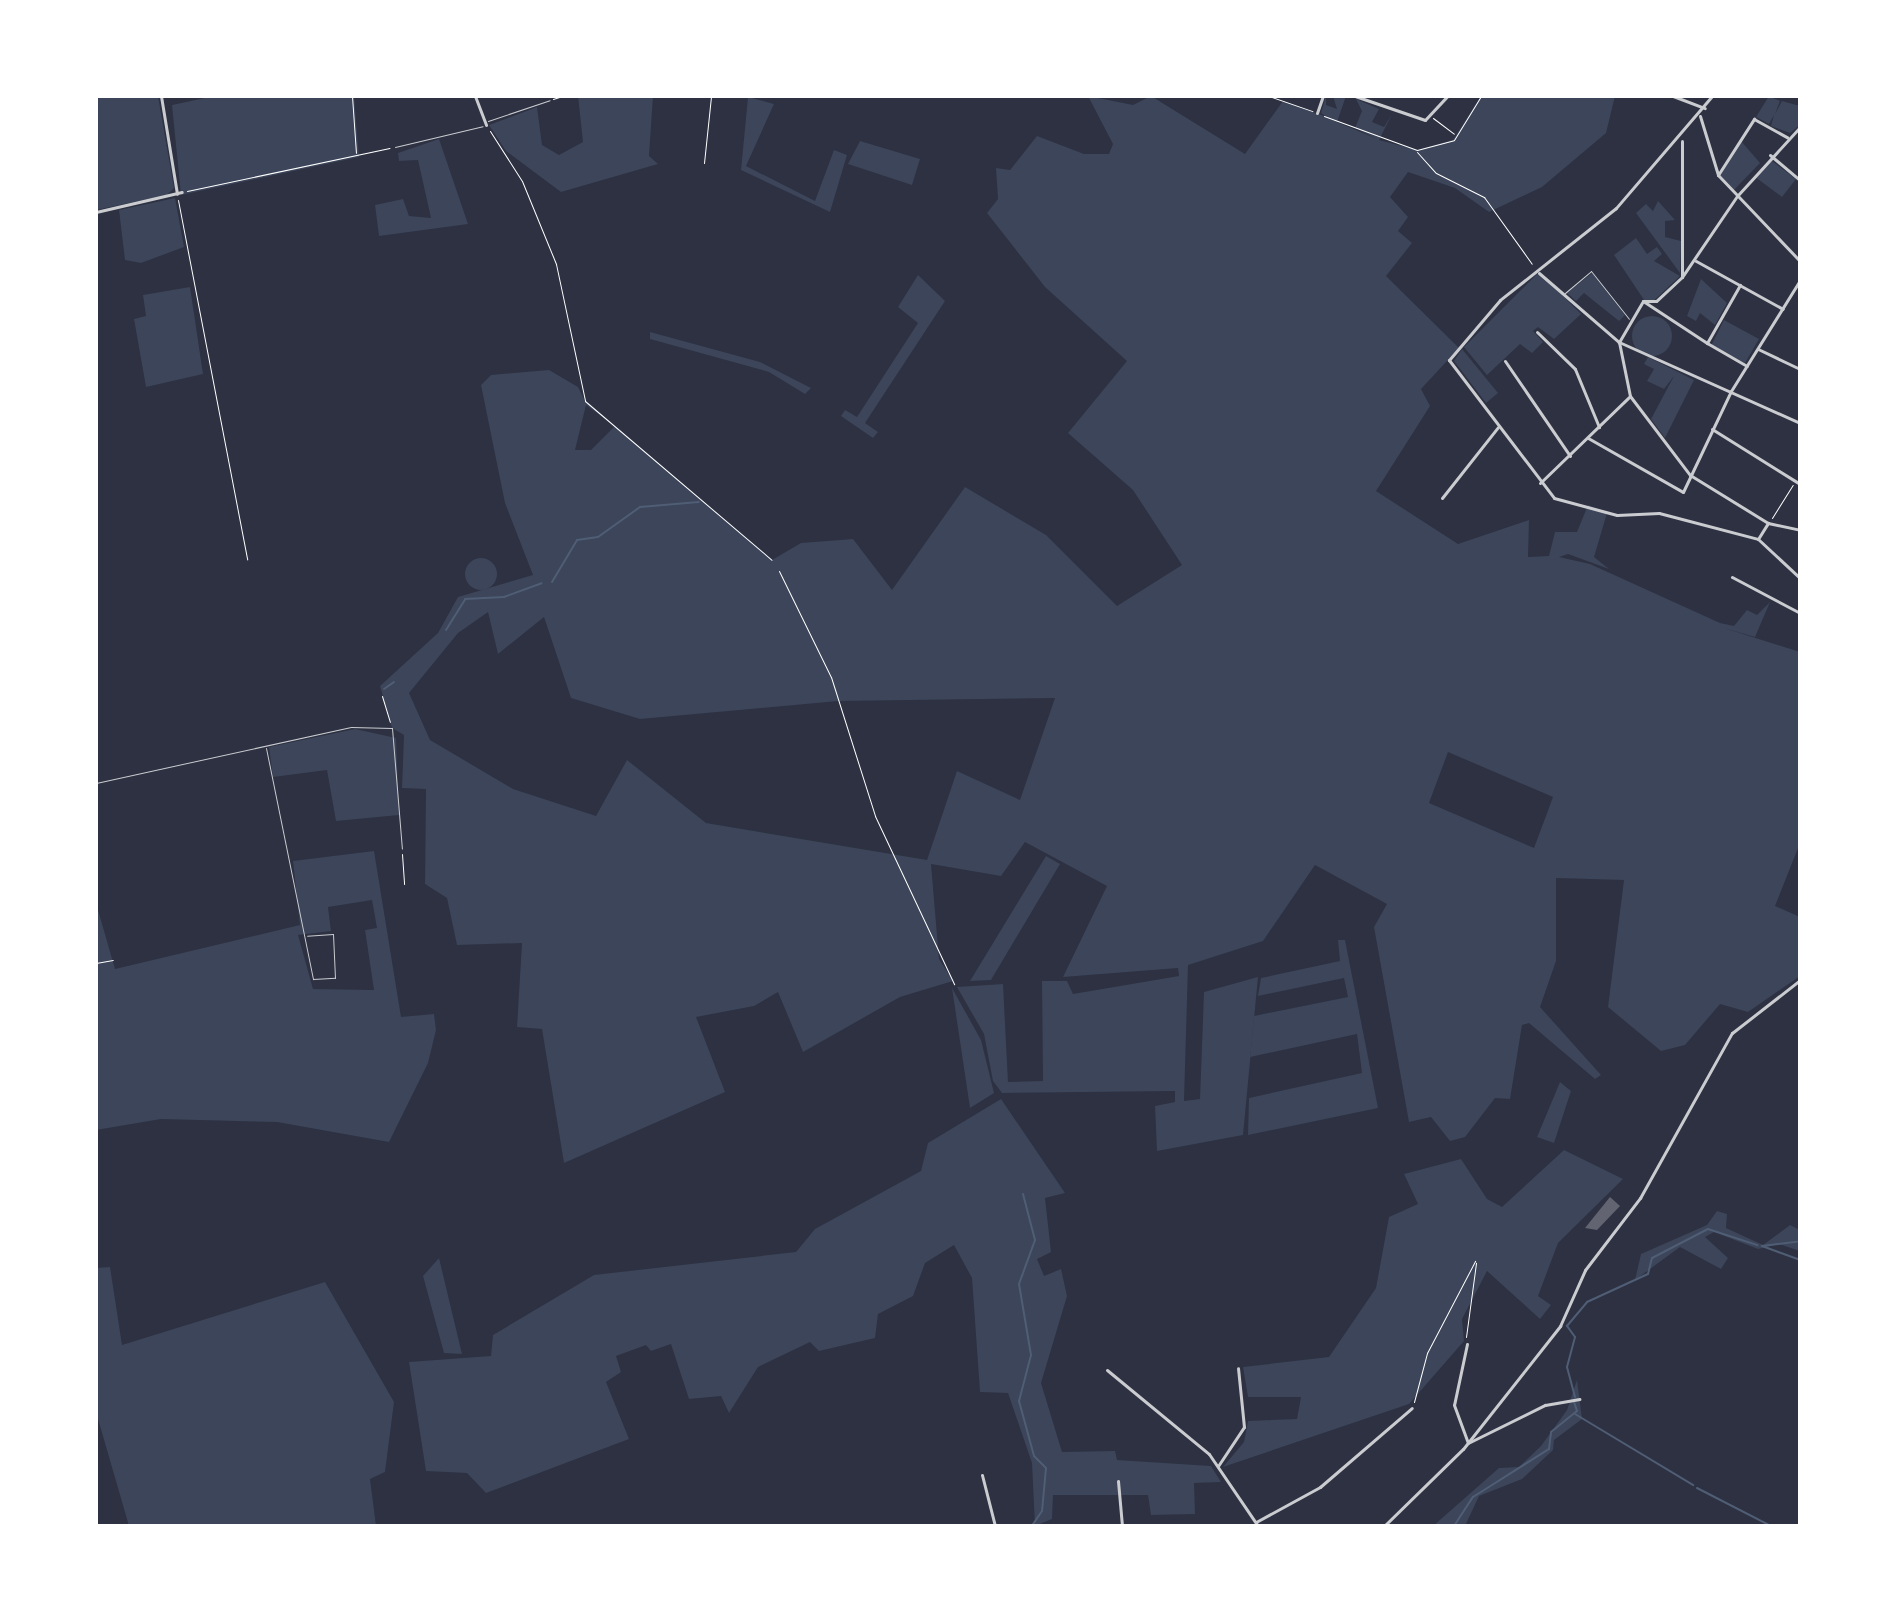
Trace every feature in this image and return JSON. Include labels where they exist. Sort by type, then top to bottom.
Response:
[{"type":"street","points":[[96,212],[179,193],[161,96]]},
{"type":"street","points":[[475,96],[485,124]]},
{"type":"street","points":[[1317,113],[1323,96]]},
{"type":"street","points":[[1355,96],[1406,118],[1431,116],[1447,96]]},
{"type":"street","points":[[1673,96],[1705,108]]},
{"type":"street","points":[[1712,96],[1681,139],[1592,232],[1500,300],[1449,360],[1554,498],[1617,515],[1659,513],[1758,539],[1800,578]]},
{"type":"street","points":[[1700,116],[1718,175],[1800,261]]},
{"type":"street","points":[[1718,175],[1754,119],[1788,138]]},
{"type":"street","points":[[1643,301],[1656,301],[1682,277],[1696,261],[1737,196],[1770,155],[1800,127]]},
{"type":"street","points":[[1681,139],[1682,277]]},
{"type":"street","points":[[1770,155],[1800,180]]},
{"type":"street","points":[[1696,261],[1783,309]]},
{"type":"street","points":[[1539,272],[1619,342],[1800,423]]},
{"type":"street","points":[[1588,438],[1683,492],[1731,391],[1800,280]]},
{"type":"street","points":[[1707,343],[1740,285]]},
{"type":"street","points":[[1643,301],[1633,324],[1619,342],[1630,396],[1690,475],[1768,523],[1800,530]]},
{"type":"street","points":[[1643,301],[1747,366]]},
{"type":"street","points":[[1537,332],[1579,376],[1599,427]]},
{"type":"street","points":[[1758,349],[1800,369]]},
{"type":"street","points":[[1505,361],[1570,456]]},
{"type":"street","points":[[1540,483],[1630,396]]},
{"type":"street","points":[[1442,498],[1498,427]]},
{"type":"street","points":[[1712,429],[1800,484]]},
{"type":"street","points":[[1796,480],[1800,473]]},
{"type":"street","points":[[1758,539],[1768,523]]},
{"type":"street","points":[[1732,577],[1800,613]]},
{"type":"street","points":[[1384,1526],[1468,1443],[1560,1326],[1583,1274],[1640,1198],[1668,1139],[1732,1033],[1800,980]]},
{"type":"street","points":[[1467,1344],[1454,1405],[1468,1443]]},
{"type":"street","points":[[1218,1466],[1244,1427],[1238,1368]]},
{"type":"street","points":[[1107,1370],[1218,1466],[1257,1524],[1320,1487],[1412,1408]]},
{"type":"street","points":[[1468,1443],[1545,1405],[1579,1399]]},
{"type":"street","points":[[982,1475],[995,1526]]},
{"type":"street","points":[[1118,1481],[1122,1526]]},
{"type":"lane","points":[[395,147],[485,124],[550,100]]},
{"type":"lane","points":[[1563,294],[1591,271],[1633,324]]},
{"type":"lane","points":[[96,783],[351,727],[392,728],[402,849]]},
{"type":"lane","points":[[265,745],[307,936],[313,979],[335,978],[333,934],[307,936]]},
{"type":"path","points":[[352,96],[357,154]]},
{"type":"path","points":[[550,100],[562,96]]},
{"type":"path","points":[[704,163],[711,96]]},
{"type":"path","points":[[1269,96],[1417,150],[1436,173],[1484,197],[1539,272]]},
{"type":"path","points":[[1417,150],[1457,136],[1481,96]]},
{"type":"path","points":[[1431,116],[1457,136]]},
{"type":"path","points":[[485,124],[522,181],[556,264],[585,401],[772,560]]},
{"type":"path","points":[[247,559],[179,193],[395,147]]},
{"type":"path","points":[[1768,523],[1796,480]]},
{"type":"path","points":[[779,571],[831,677],[875,816],[954,984]]},
{"type":"path","points":[[382,696],[392,728]]},
{"type":"path","points":[[402,849],[404,884]]},
{"type":"path","points":[[96,963],[113,960]]},
{"type":"path","points":[[1412,1408],[1427,1353],[1475,1261],[1481,1269],[1464,1320],[1467,1344]]},
{"type":"shaded area","points":[[96,96],[158,96],[174,188],[167,195],[96,210]]},
{"type":"shaded area","points":[[214,96],[354,96],[359,157],[181,195],[172,105]]},
{"type":"shaded area","points":[[578,96],[653,96],[649,156],[658,164],[561,192],[506,151],[489,125],[537,107],[542,145],[559,155],[583,142]]},
{"type":"shaded area","points":[[1088,96],[1133,105],[1151,96],[1245,154],[1283,101],[1327,117],[1321,113],[1326,96],[1326,105],[1337,109],[1333,96],[1346,96],[1337,122],[1377,139],[1355,128],[1362,111],[1356,99],[1379,109],[1372,122],[1384,127],[1392,114],[1379,140],[1417,150],[1453,140],[1481,96],[1615,96],[1606,133],[1542,187],[1489,212],[1455,188],[1408,172],[1390,197],[1408,217],[1398,231],[1412,243],[1386,276],[1459,348],[1421,389],[1430,406],[1376,491],[1458,544],[1529,520],[1528,557],[1549,556],[1555,532],[1577,532],[1588,505],[1607,513],[1594,557],[1609,569],[1568,554],[1559,557],[1590,564],[1720,623],[1734,626],[1747,610],[1757,615],[1770,602],[1755,637],[1724,628],[1800,652],[1800,843],[1775,906],[1800,917],[1800,976],[1748,1012],[1720,1004],[1685,1045],[1661,1051],[1608,1007],[1624,880],[1556,878],[1556,961],[1540,1007],[1601,1075],[1595,1079],[1529,1023],[1522,1025],[1510,1099],[1495,1098],[1465,1137],[1450,1141],[1431,1117],[1409,1122],[1374,927],[1387,904],[1315,865],[1263,941],[1188,965],[1184,1101],[1200,1099],[1204,992],[1258,977],[1243,1135],[1157,1151],[1155,1106],[1175,1102],[1175,1091],[1002,1093],[993,1081],[984,1034],[957,987],[1003,984],[1008,1082],[1043,1081],[1042,981],[1067,981],[1073,994],[1179,976],[1178,968],[1063,977],[1107,886],[1025,842],[1001,876],[931,864],[939,959],[953,981],[900,997],[803,1052],[778,992],[754,1006],[696,1017],[725,1092],[564,1163],[542,1029],[517,1027],[522,943],[457,945],[447,898],[425,884],[426,789],[402,788],[404,735],[392,728],[380,686],[438,633],[458,597],[533,575],[505,503],[481,385],[491,375],[549,370],[578,387],[585,401],[611,423],[586,405],[575,450],[591,450],[615,426],[772,560],[801,543],[853,539],[892,590],[965,487],[1046,535],[1117,606],[1182,565],[1133,490],[1068,433],[1127,361],[1045,287],[987,213],[998,199],[996,168],[1010,170],[1037,136],[1084,154],[1109,154],[1113,144]],"holes":[[[488,612],[498,654],[544,617],[571,698],[640,719],[838,701],[1055,698],[1020,800],[957,771],[927,860],[706,823],[627,760],[596,816],[513,789],[430,740],[409,693],[458,633]],[[1448,752],[1553,797],[1534,848],[1429,803]]]},
{"type":"shaded area","points":[[1769,96],[1780,101],[1775,114],[1782,101],[1800,106],[1800,125],[1790,133],[1771,126],[1774,115],[1769,124],[1756,117]]},
{"type":"shaded area","points":[[748,97],[774,104],[746,166],[815,201],[834,150],[847,155],[830,212],[741,170]]},
{"type":"shaded area","points":[[439,139],[468,224],[379,236],[375,205],[403,199],[409,216],[431,218],[418,160],[399,161],[398,153]]},
{"type":"shaded area","points":[[860,141],[920,159],[912,185],[848,164]]},
{"type":"shaded area","points":[[1741,141],[1760,163],[1734,190],[1720,175]]},
{"type":"shaded area","points":[[1772,161],[1796,179],[1782,197],[1755,177]]},
{"type":"shaded area","points":[[175,198],[184,247],[141,263],[125,260],[119,210]]},
{"type":"shaded area","points":[[1658,201],[1675,220],[1665,221],[1665,237],[1681,241],[1680,273],[1636,213],[1646,204],[1653,211]]},
{"type":"shaded area","points":[[1636,238],[1647,254],[1657,247],[1662,254],[1654,261],[1680,276],[1648,306],[1614,255]]},
{"type":"shaded area","points":[[1539,272],[1581,314],[1554,339],[1538,327],[1533,331],[1543,342],[1532,353],[1520,344],[1487,375],[1464,347]]},
{"type":"shaded area","points":[[1592,273],[1625,315],[1619,321],[1584,293],[1576,301],[1567,293]]},
{"type":"shaded area","points":[[918,275],[945,301],[865,423],[878,432],[873,438],[841,416],[845,410],[857,417],[918,323],[898,307]]},
{"type":"shaded area","points":[[1701,279],[1727,303],[1715,325],[1700,313],[1696,321],[1687,316]]},
{"type":"shaded area","points":[[190,287],[203,374],[146,387],[134,319],[146,316],[143,295]]},
{"type":"shaded area","points":[[1652,316],[1666,322],[1672,336],[1666,350],[1652,356],[1638,350],[1632,336],[1638,322]]},
{"type":"shaded area","points":[[1724,320],[1759,339],[1745,363],[1711,346]]},
{"type":"shaded area","points":[[650,332],[760,362],[811,388],[805,394],[769,372],[650,339]]},
{"type":"shaded area","points":[[1462,349],[1498,393],[1486,403],[1454,361]]},
{"type":"shaded area","points":[[1648,357],[1694,380],[1665,438],[1651,419],[1674,376],[1664,389],[1647,381],[1654,369],[1644,364]]},
{"type":"shaded area","points":[[481,558],[492,563],[497,574],[492,585],[481,590],[470,585],[465,574],[470,563]]},
{"type":"shaded area","points":[[355,729],[396,738],[399,815],[336,821],[327,770],[273,777],[269,747]]},
{"type":"shaded area","points":[[374,851],[401,1017],[434,1014],[436,1030],[428,1063],[389,1142],[277,1122],[161,1119],[96,1130],[96,903],[115,969],[300,925],[293,861]],"holes":[[[372,900],[377,928],[365,930],[374,990],[313,989],[298,935],[331,931],[328,907]]]},
{"type":"shaded area","points":[[1046,856],[1060,864],[991,980],[970,981]]},
{"type":"shaded area","points":[[1338,940],[1345,940],[1378,1108],[1248,1135],[1249,1098],[1362,1073],[1357,1034],[1250,1057],[1254,1016],[1348,997],[1344,978],[1258,996],[1261,978],[1340,961]]},
{"type":"shaded area","points":[[952,988],[981,1040],[994,1093],[970,1108]]},
{"type":"shaded area","points":[[1560,1082],[1571,1091],[1554,1143],[1537,1137]]},
{"type":"shaded area","points":[[1001,1099],[1065,1193],[1045,1198],[1051,1252],[1037,1259],[1044,1276],[1061,1269],[1067,1296],[1041,1383],[1062,1452],[1115,1451],[1117,1460],[1211,1466],[1221,1482],[1194,1483],[1195,1514],[1151,1515],[1148,1495],[1053,1495],[1052,1519],[1035,1526],[1032,1463],[1008,1393],[980,1392],[972,1278],[954,1245],[925,1263],[913,1296],[878,1314],[875,1338],[819,1351],[810,1342],[758,1367],[729,1413],[721,1396],[689,1399],[671,1344],[651,1351],[646,1345],[616,1356],[621,1372],[606,1382],[629,1439],[486,1493],[467,1473],[426,1471],[409,1362],[491,1356],[493,1335],[594,1275],[796,1252],[815,1229],[921,1171],[928,1143]]},
{"type":"shaded area","points":[[1564,1150],[1623,1179],[1558,1243],[1538,1296],[1551,1305],[1540,1319],[1487,1271],[1462,1319],[1464,1341],[1409,1404],[1223,1467],[1244,1442],[1248,1421],[1297,1419],[1301,1397],[1248,1397],[1243,1367],[1329,1357],[1376,1288],[1389,1217],[1418,1204],[1404,1174],[1461,1159],[1487,1199],[1502,1207]]},
{"type":"shaded area","points":[[1717,1211],[1727,1214],[1726,1228],[1763,1245],[1790,1225],[1800,1230],[1800,1251],[1779,1244],[1758,1249],[1714,1232],[1705,1237],[1728,1258],[1721,1269],[1680,1247],[1635,1280],[1641,1254],[1707,1225]]},
{"type":"shaded area","points":[[439,1258],[462,1354],[444,1353],[423,1276]]},
{"type":"shaded area","points":[[110,1267],[122,1345],[325,1282],[394,1402],[385,1472],[370,1479],[376,1526],[129,1526],[96,1412],[96,1268]]},
{"type":"shaded area","points":[[1577,1380],[1582,1419],[1554,1440],[1553,1450],[1522,1479],[1479,1496],[1465,1526],[1433,1526],[1499,1468],[1519,1467],[1541,1446],[1567,1410]]},
{"type":"building","points":[[1610,1197],[1620,1206],[1597,1230],[1585,1228]]},
{"type":"waterway","points":[[552,582],[577,540],[598,537],[640,507],[699,502]]},
{"type":"waterway","points":[[446,630],[465,599],[504,597],[542,583]]},
{"type":"waterway","points":[[384,689],[394,682]]},
{"type":"waterway","points":[[1023,1194],[1035,1240],[1019,1284],[1031,1355],[1019,1401],[1034,1456],[1046,1468],[1042,1511],[1032,1526]]},
{"type":"waterway","points":[[1575,1397],[1567,1367],[1575,1337],[1567,1326],[1587,1302],[1648,1274],[1652,1258],[1708,1229],[1757,1245]]},
{"type":"waterway","points":[[1762,1246],[1800,1241]]},
{"type":"waterway","points":[[1762,1246],[1800,1260]]},
{"type":"waterway","points":[[1454,1526],[1473,1497],[1549,1449],[1551,1432],[1577,1411],[1574,1402]]},
{"type":"waterway","points":[[1575,1414],[1693,1485]]},
{"type":"waterway","points":[[1697,1488],[1771,1526]]}]
